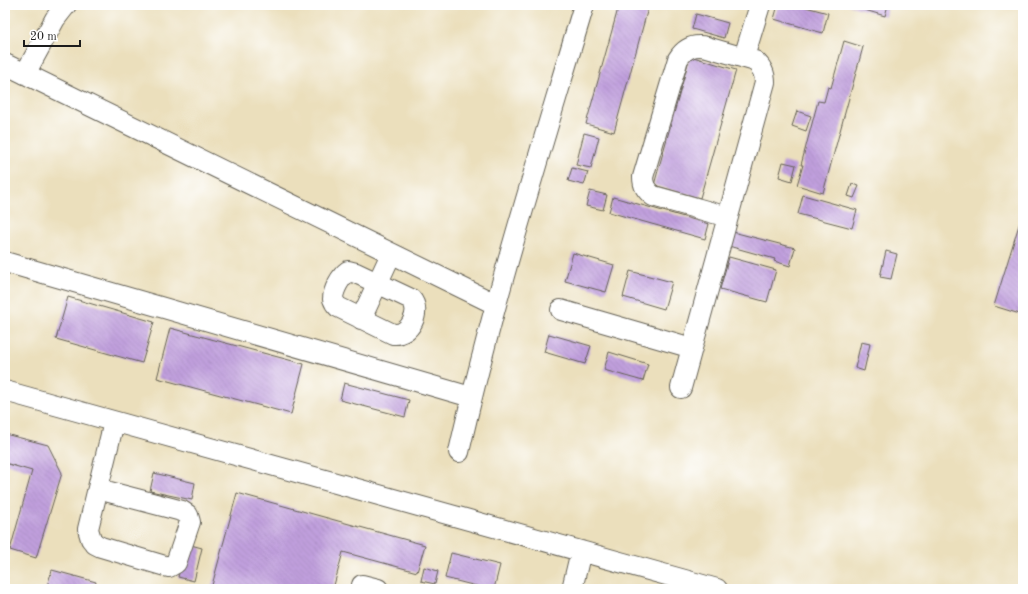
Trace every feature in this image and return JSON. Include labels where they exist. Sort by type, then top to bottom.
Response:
[{"type":"street","points":[[25,74],[55,19],[66,5]]},
{"type":"street","points":[[459,452],[471,397],[495,304],[584,5]]},
{"type":"street","points":[[744,57],[760,5]]},
{"type":"street","points":[[681,388],[728,217],[765,82],[764,72],[754,61],[701,45],[688,48],[678,59],[643,177],[644,187],[653,196],[728,217]]},
{"type":"street","points":[[5,64],[495,304]]},
{"type":"street","points":[[361,319],[391,254]]},
{"type":"street","points":[[5,262],[471,397]]},
{"type":"street","points":[[348,271],[378,283],[411,299],[416,307],[416,314],[408,329],[403,333],[398,335],[393,334],[338,307],[334,303],[334,293],[342,277],[348,271]]},
{"type":"street","points":[[561,310],[692,348]]},
{"type":"street","points":[[5,391],[717,589]]},
{"type":"street","points":[[98,489],[182,511],[188,515],[190,522],[176,563],[169,567],[165,566],[95,544],[91,540],[88,529],[114,422]]},
{"type":"street","points":[[572,589],[581,551]]},
{"type":"building","points":[[619,5],[638,5],[648,8],[614,132],[586,124]]},
{"type":"building","points":[[778,5],[798,5],[828,13],[823,33],[774,19]]},
{"type":"building","points":[[848,5],[888,5],[885,16]]},
{"type":"building","points":[[696,14],[728,23],[724,38],[692,29]]},
{"type":"building","points":[[844,41],[863,47],[823,193],[797,185],[818,101],[824,102],[828,87],[831,88]]},
{"type":"building","points":[[690,56],[736,70],[700,198],[654,185]]},
{"type":"building","points":[[797,111],[811,116],[806,131],[792,126]]},
{"type":"building","points":[[584,133],[599,137],[591,168],[576,165]]},
{"type":"building","points":[[783,162],[796,165],[792,181],[779,177]]},
{"type":"building","points":[[572,168],[588,172],[584,185],[568,181]]},
{"type":"building","points":[[852,184],[859,186],[854,198],[848,196]]},
{"type":"building","points":[[590,191],[607,195],[603,210],[586,206]]},
{"type":"building","points":[[803,195],[857,210],[852,228],[798,214]]},
{"type":"building","points":[[613,197],[709,224],[705,239],[609,212]]},
{"type":"building","points":[[1023,212],[1023,315],[994,306]]},
{"type":"building","points":[[729,231],[795,248],[790,266],[774,261],[775,259],[725,245]]},
{"type":"building","points":[[886,251],[897,254],[891,279],[880,277]]},
{"type":"building","points":[[573,253],[614,265],[606,292],[565,281]]},
{"type":"building","points":[[729,257],[776,270],[767,302],[720,289]]},
{"type":"building","points":[[630,271],[672,282],[664,309],[623,297]]},
{"type":"building","points":[[68,297],[154,322],[142,363],[56,339]]},
{"type":"building","points":[[170,328],[304,364],[291,414],[157,378]]},
{"type":"building","points":[[549,334],[591,346],[585,364],[544,352]]},
{"type":"building","points":[[861,342],[870,344],[864,371],[855,368]]},
{"type":"building","points":[[609,352],[648,364],[643,381],[604,370]]},
{"type":"building","points":[[344,383],[409,400],[405,417],[340,400]]},
{"type":"building","points":[[5,434],[48,445],[62,473],[36,558],[10,550],[32,471],[5,463]]},
{"type":"building","points":[[154,473],[195,483],[192,500],[150,491]]},
{"type":"building","points":[[237,493],[425,545],[417,572],[343,552],[333,589],[211,589]]},
{"type":"building","points":[[187,544],[202,548],[194,581],[178,577]]},
{"type":"building","points":[[451,553],[500,565],[494,589],[488,589],[445,578]]},
{"type":"building","points":[[424,567],[438,571],[435,584],[421,581]]},
{"type":"building","points":[[52,570],[96,582],[94,589],[46,589]]}]
